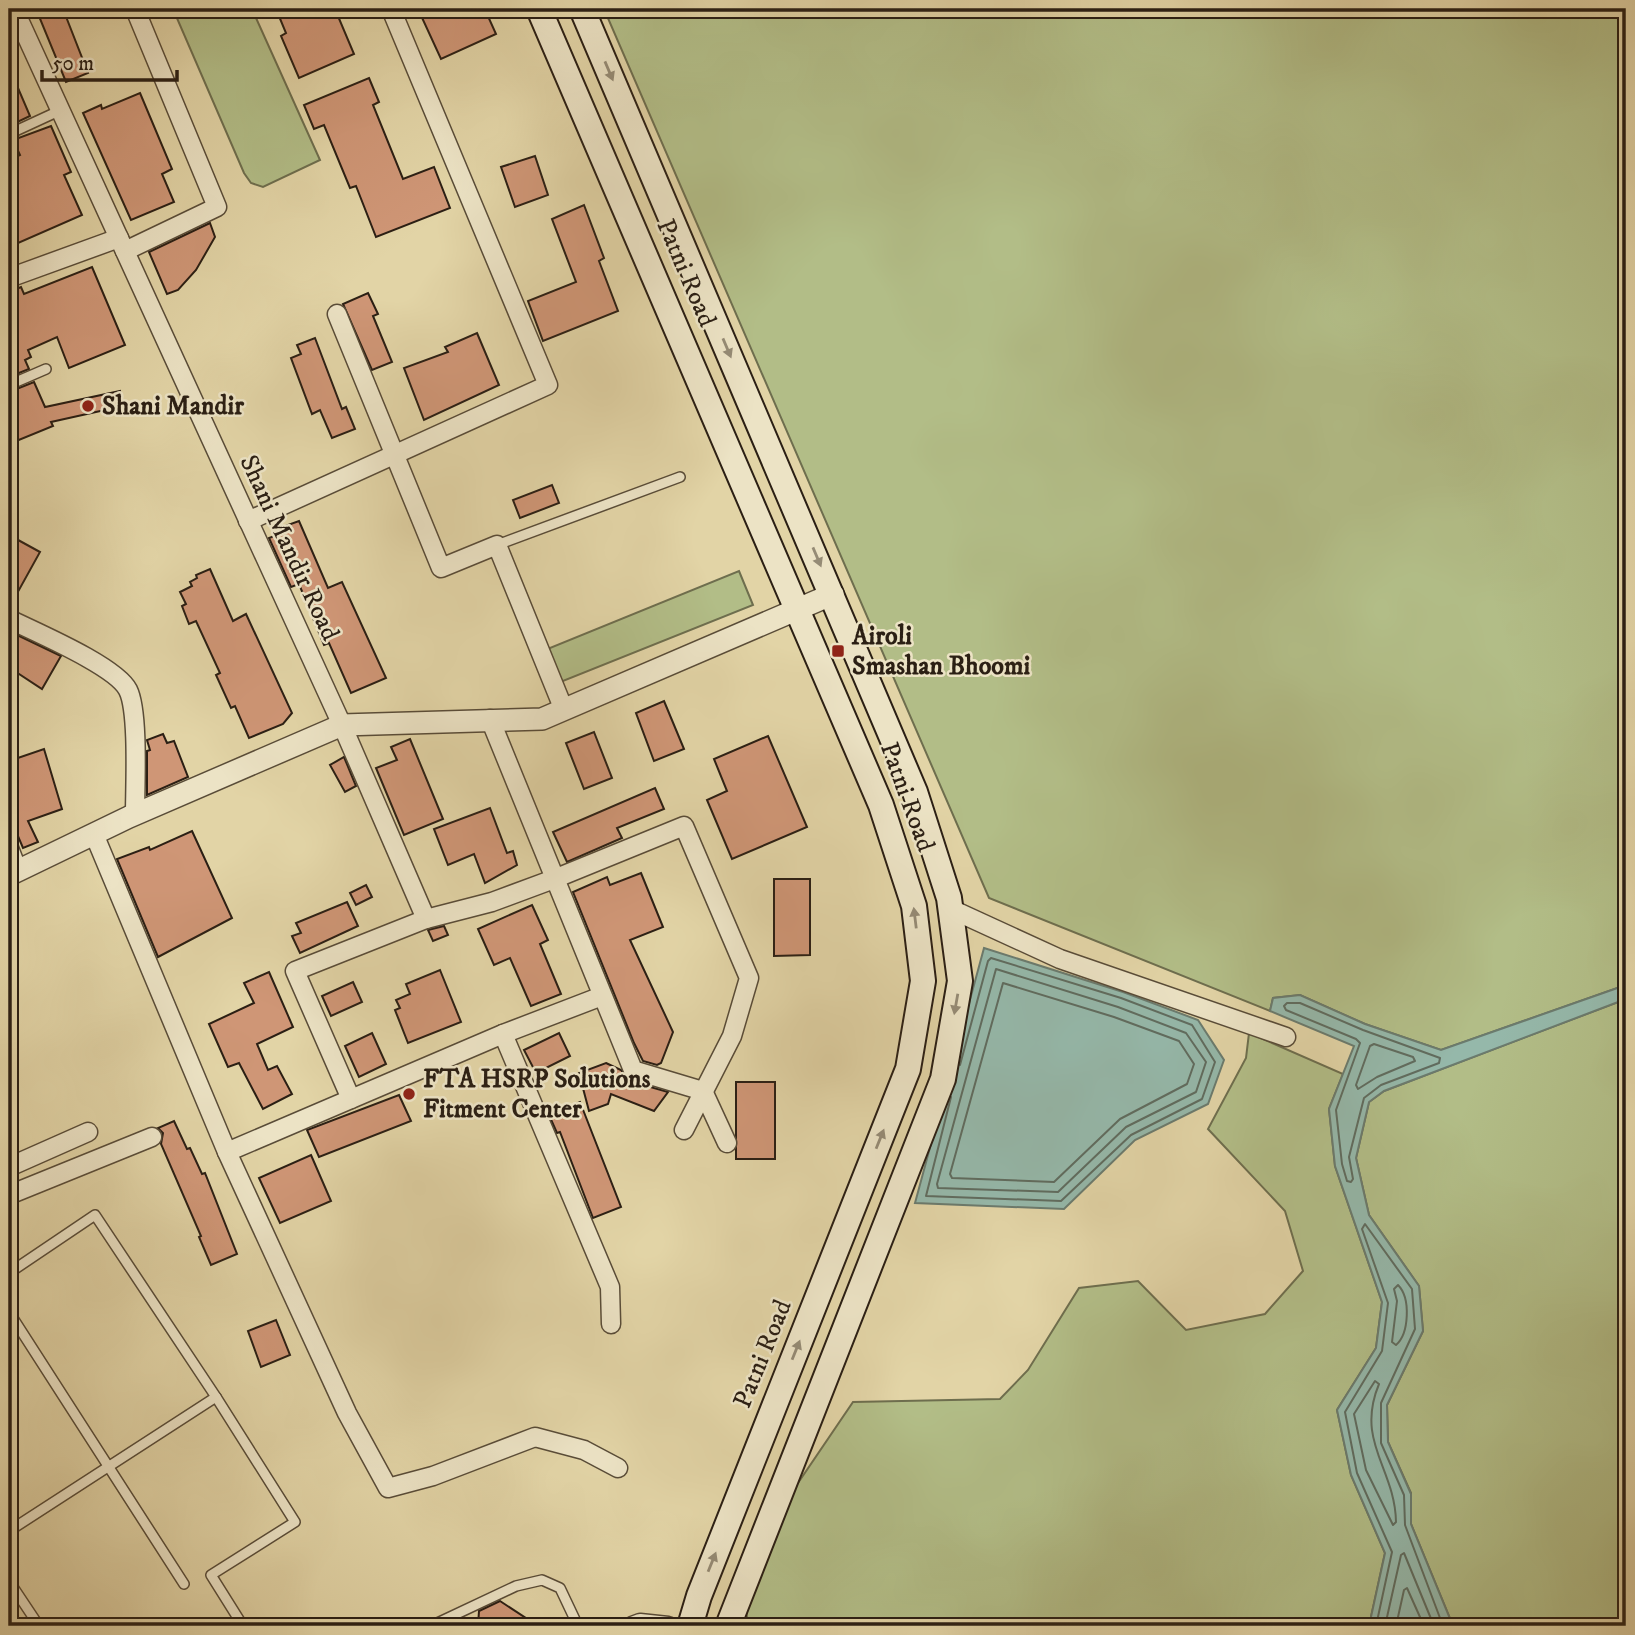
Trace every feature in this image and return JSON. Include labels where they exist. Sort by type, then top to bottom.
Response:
[{"type":"main road","name":"Patni Road","points":[[539,9],[799,609],[885,817],[914,906],[923,981],[908,1069],[699,1596],[690,1626]]},
{"type":"main road","name":"Patni Road","points":[[582,9],[915,792],[951,909],[960,981],[943,1079],[728,1626]]},
{"type":"street","name":"Shani Mandir Road","points":[[14,9],[342,725],[426,919]]},
{"type":"street","points":[[9,278],[122,245],[217,207],[135,9]]},
{"type":"street","points":[[248,521],[548,385],[391,9]]},
{"type":"street","points":[[337,314],[441,568],[498,545],[564,710]]},
{"type":"street","points":[[9,848],[13,873],[135,814],[342,725],[542,719],[833,594]]},
{"type":"street","points":[[9,619],[107,669],[128,690],[135,736],[135,814]]},
{"type":"street","points":[[490,719],[633,1070],[703,1091],[727,1143]]},
{"type":"street","points":[[351,1099],[295,971],[426,919],[492,902],[554,879],[684,826],[750,978],[732,1036],[684,1130]]},
{"type":"street","points":[[94,834],[227,1152],[347,1413],[388,1489],[433,1476],[535,1437],[584,1450],[618,1468]]},
{"type":"street","points":[[951,909],[1059,959],[1286,1037]]},
{"type":"street","points":[[227,1152],[503,1034],[602,996]]},
{"type":"street","points":[[503,1034],[610,1287],[611,1324]]},
{"type":"street","points":[[9,1167],[88,1132]]},
{"type":"street","points":[[9,1195],[152,1137]]},
{"type":"street","points":[[632,1626],[640,1623],[668,1626]]},
{"type":"lane","points":[[9,134],[61,110]]},
{"type":"lane","points":[[9,385],[46,369]]},
{"type":"lane","points":[[498,545],[680,477]]},
{"type":"lane","points":[[9,1273],[95,1215],[216,1397],[295,1522],[211,1575],[243,1626]]},
{"type":"lane","points":[[9,1312],[184,1584]]},
{"type":"lane","points":[[9,1531],[216,1397]]},
{"type":"lane","points":[[431,1626],[516,1586],[542,1580],[559,1587],[578,1626]]},
{"type":"lane","points":[[9,1581],[39,1626]]},
{"type":"lane","points":[[453,1616],[458,1626]]},
{"type":"green space","points":[[173,9],[252,9],[320,160],[263,187],[251,183],[244,173]]},
{"type":"green space","points":[[604,9],[1626,9],[1626,985],[1441,1050],[1365,1024],[1300,995],[1273,998],[1270,1011],[989,898]]},
{"type":"green space","points":[[739,571],[753,605],[553,685],[540,652]]},
{"type":"green space","points":[[1626,999],[1626,1626],[1449,1626],[1451,1621],[1411,1524],[1411,1493],[1388,1442],[1387,1405],[1423,1331],[1419,1286],[1369,1215],[1356,1158],[1369,1102],[1384,1091]]},
{"type":"green space","points":[[1249,1033],[1343,1074],[1329,1109],[1335,1166],[1382,1302],[1376,1348],[1337,1410],[1351,1475],[1385,1553],[1369,1626],[748,1626],[741,1567],[853,1402],[1000,1399],[1028,1370],[1079,1288],[1138,1281],[1186,1330],[1265,1314],[1303,1271],[1285,1211],[1208,1129],[1246,1058]]},
{"type":"water","points":[[984,948],[1123,992],[1198,1020],[1224,1060],[1208,1104],[1135,1140],[1064,1209],[915,1203]]},
{"type":"water","points":[[1626,985],[1626,999],[1384,1091],[1369,1102],[1356,1158],[1369,1215],[1419,1286],[1423,1331],[1387,1405],[1388,1442],[1411,1494],[1411,1524],[1451,1621],[1449,1626],[1369,1626],[1385,1553],[1351,1475],[1337,1410],[1376,1348],[1382,1302],[1335,1166],[1329,1109],[1354,1046],[1270,1011],[1273,998],[1300,995],[1365,1024],[1441,1050]]},
{"type":"building","points":[[36,9],[63,9],[88,73],[66,82]]},
{"type":"building","points":[[276,9],[335,9],[354,54],[299,78],[281,36],[286,33]]},
{"type":"building","points":[[418,9],[476,9],[480,17],[487,14],[496,34],[441,59]]},
{"type":"building","points":[[9,67],[30,116],[9,126]]},
{"type":"building","points":[[369,78],[379,102],[373,105],[403,179],[434,167],[450,208],[376,237],[356,186],[350,188],[324,125],[314,129],[304,105]]},
{"type":"building","points":[[140,93],[172,169],[162,174],[174,202],[131,220],[83,113],[101,105],[102,109]]},
{"type":"building","points":[[51,126],[71,172],[64,175],[82,215],[9,247],[9,160],[20,155],[13,140]]},
{"type":"building","points":[[535,156],[548,195],[515,207],[501,167]]},
{"type":"building","points":[[584,205],[604,258],[599,261],[618,311],[543,341],[528,301],[576,282],[552,219]]},
{"type":"building","points":[[210,223],[215,237],[196,270],[178,290],[167,294],[149,252]]},
{"type":"building","points":[[92,267],[125,345],[69,368],[57,337],[28,350],[31,357],[25,360],[29,369],[9,377],[9,292],[21,287],[24,294]]},
{"type":"building","points":[[368,293],[378,314],[373,316],[392,362],[372,370],[343,304]]},
{"type":"building","points":[[477,333],[499,385],[424,420],[404,368],[448,352],[445,347]]},
{"type":"building","points":[[315,338],[342,409],[346,407],[355,429],[332,438],[320,410],[312,414],[291,358],[301,354],[297,345]]},
{"type":"building","points":[[34,382],[45,407],[120,391],[123,406],[51,422],[53,426],[9,444],[9,392]]},
{"type":"building","points":[[552,485],[559,503],[520,518],[513,500]]},
{"type":"building","points":[[299,521],[328,588],[342,582],[386,678],[351,693],[329,643],[324,645],[299,584],[291,587],[269,538],[287,531],[285,526]]},
{"type":"building","points":[[9,535],[40,552],[9,608]]},
{"type":"building","points":[[210,569],[233,621],[246,614],[292,713],[283,724],[249,738],[235,706],[231,708],[216,675],[220,673],[196,621],[189,624],[182,606],[186,604],[180,592],[192,586],[190,582],[197,578],[196,575]]},
{"type":"building","points":[[13,633],[61,656],[42,689],[10,668]]},
{"type":"building","points":[[664,701],[684,749],[654,761],[636,713]]},
{"type":"building","points":[[594,732],[612,778],[584,789],[566,743]]},
{"type":"building","points":[[163,734],[167,743],[174,741],[188,777],[147,795],[147,751],[150,750],[147,740]]},
{"type":"building","points":[[768,736],[807,827],[732,859],[707,800],[727,791],[714,759]]},
{"type":"building","points":[[410,739],[443,819],[404,835],[376,768],[397,760],[391,747]]},
{"type":"building","points":[[44,749],[62,809],[28,821],[38,842],[23,848],[9,815],[9,761]]},
{"type":"building","points":[[344,757],[356,786],[345,792],[330,765]]},
{"type":"building","points":[[655,788],[664,809],[617,828],[622,838],[567,862],[553,832]]},
{"type":"building","points":[[490,808],[507,853],[513,851],[517,865],[485,883],[474,854],[448,865],[434,829]]},
{"type":"building","points":[[192,831],[232,918],[158,957],[117,859],[149,847],[150,850]]},
{"type":"building","points":[[641,873],[663,927],[630,940],[673,1032],[661,1063],[657,1065],[643,1061],[634,1043],[573,892],[607,877],[610,885]]},
{"type":"building","points":[[774,879],[810,879],[810,955],[774,956]]},
{"type":"building","points":[[366,885],[372,897],[356,905],[350,893]]},
{"type":"building","points":[[347,902],[358,926],[300,953],[292,936],[301,933],[296,923]]},
{"type":"building","points":[[532,905],[548,940],[540,944],[561,994],[531,1006],[510,958],[494,965],[478,929]]},
{"type":"building","points":[[444,926],[448,935],[433,941],[428,930]]},
{"type":"building","points":[[440,970],[461,1022],[408,1043],[395,1010],[400,1008],[396,1000],[410,994],[406,984]]},
{"type":"building","points":[[269,972],[293,1027],[257,1044],[268,1070],[277,1066],[292,1094],[263,1109],[239,1063],[228,1067],[209,1024],[254,1003],[244,983]]},
{"type":"building","points":[[353,982],[362,1002],[331,1016],[322,996]]},
{"type":"building","points":[[372,1033],[386,1064],[359,1077],[345,1046]]},
{"type":"building","points":[[559,1033],[570,1056],[536,1073],[524,1050]]},
{"type":"building","points":[[606,1063],[621,1070],[629,1081],[668,1092],[654,1111],[611,1094],[608,1104],[589,1111],[579,1073]]},
{"type":"building","points":[[736,1082],[775,1082],[775,1159],[736,1159]]},
{"type":"building","points":[[399,1095],[411,1121],[319,1157],[307,1130]]},
{"type":"building","points":[[580,1102],[621,1207],[593,1218],[560,1132],[557,1133],[549,1115]]},
{"type":"building","points":[[174,1121],[187,1149],[190,1148],[202,1174],[205,1173],[237,1254],[211,1265],[161,1144],[163,1133],[158,1128]]},
{"type":"building","points":[[311,1155],[331,1201],[280,1223],[259,1178]]},
{"type":"building","points":[[276,1320],[290,1355],[261,1367],[248,1331]]},
{"type":"building","points":[[500,1601],[538,1626],[478,1626],[479,1611]]},
{"type":"place","name":"Shani Mandir","points":[[88,406]]},
{"type":"place","name":"Airoli Smashan Bhoomi","points":[[838,651]]},
{"type":"place","name":"FTA HSRP Solutions Fitment Center","points":[[409,1094]]}]
